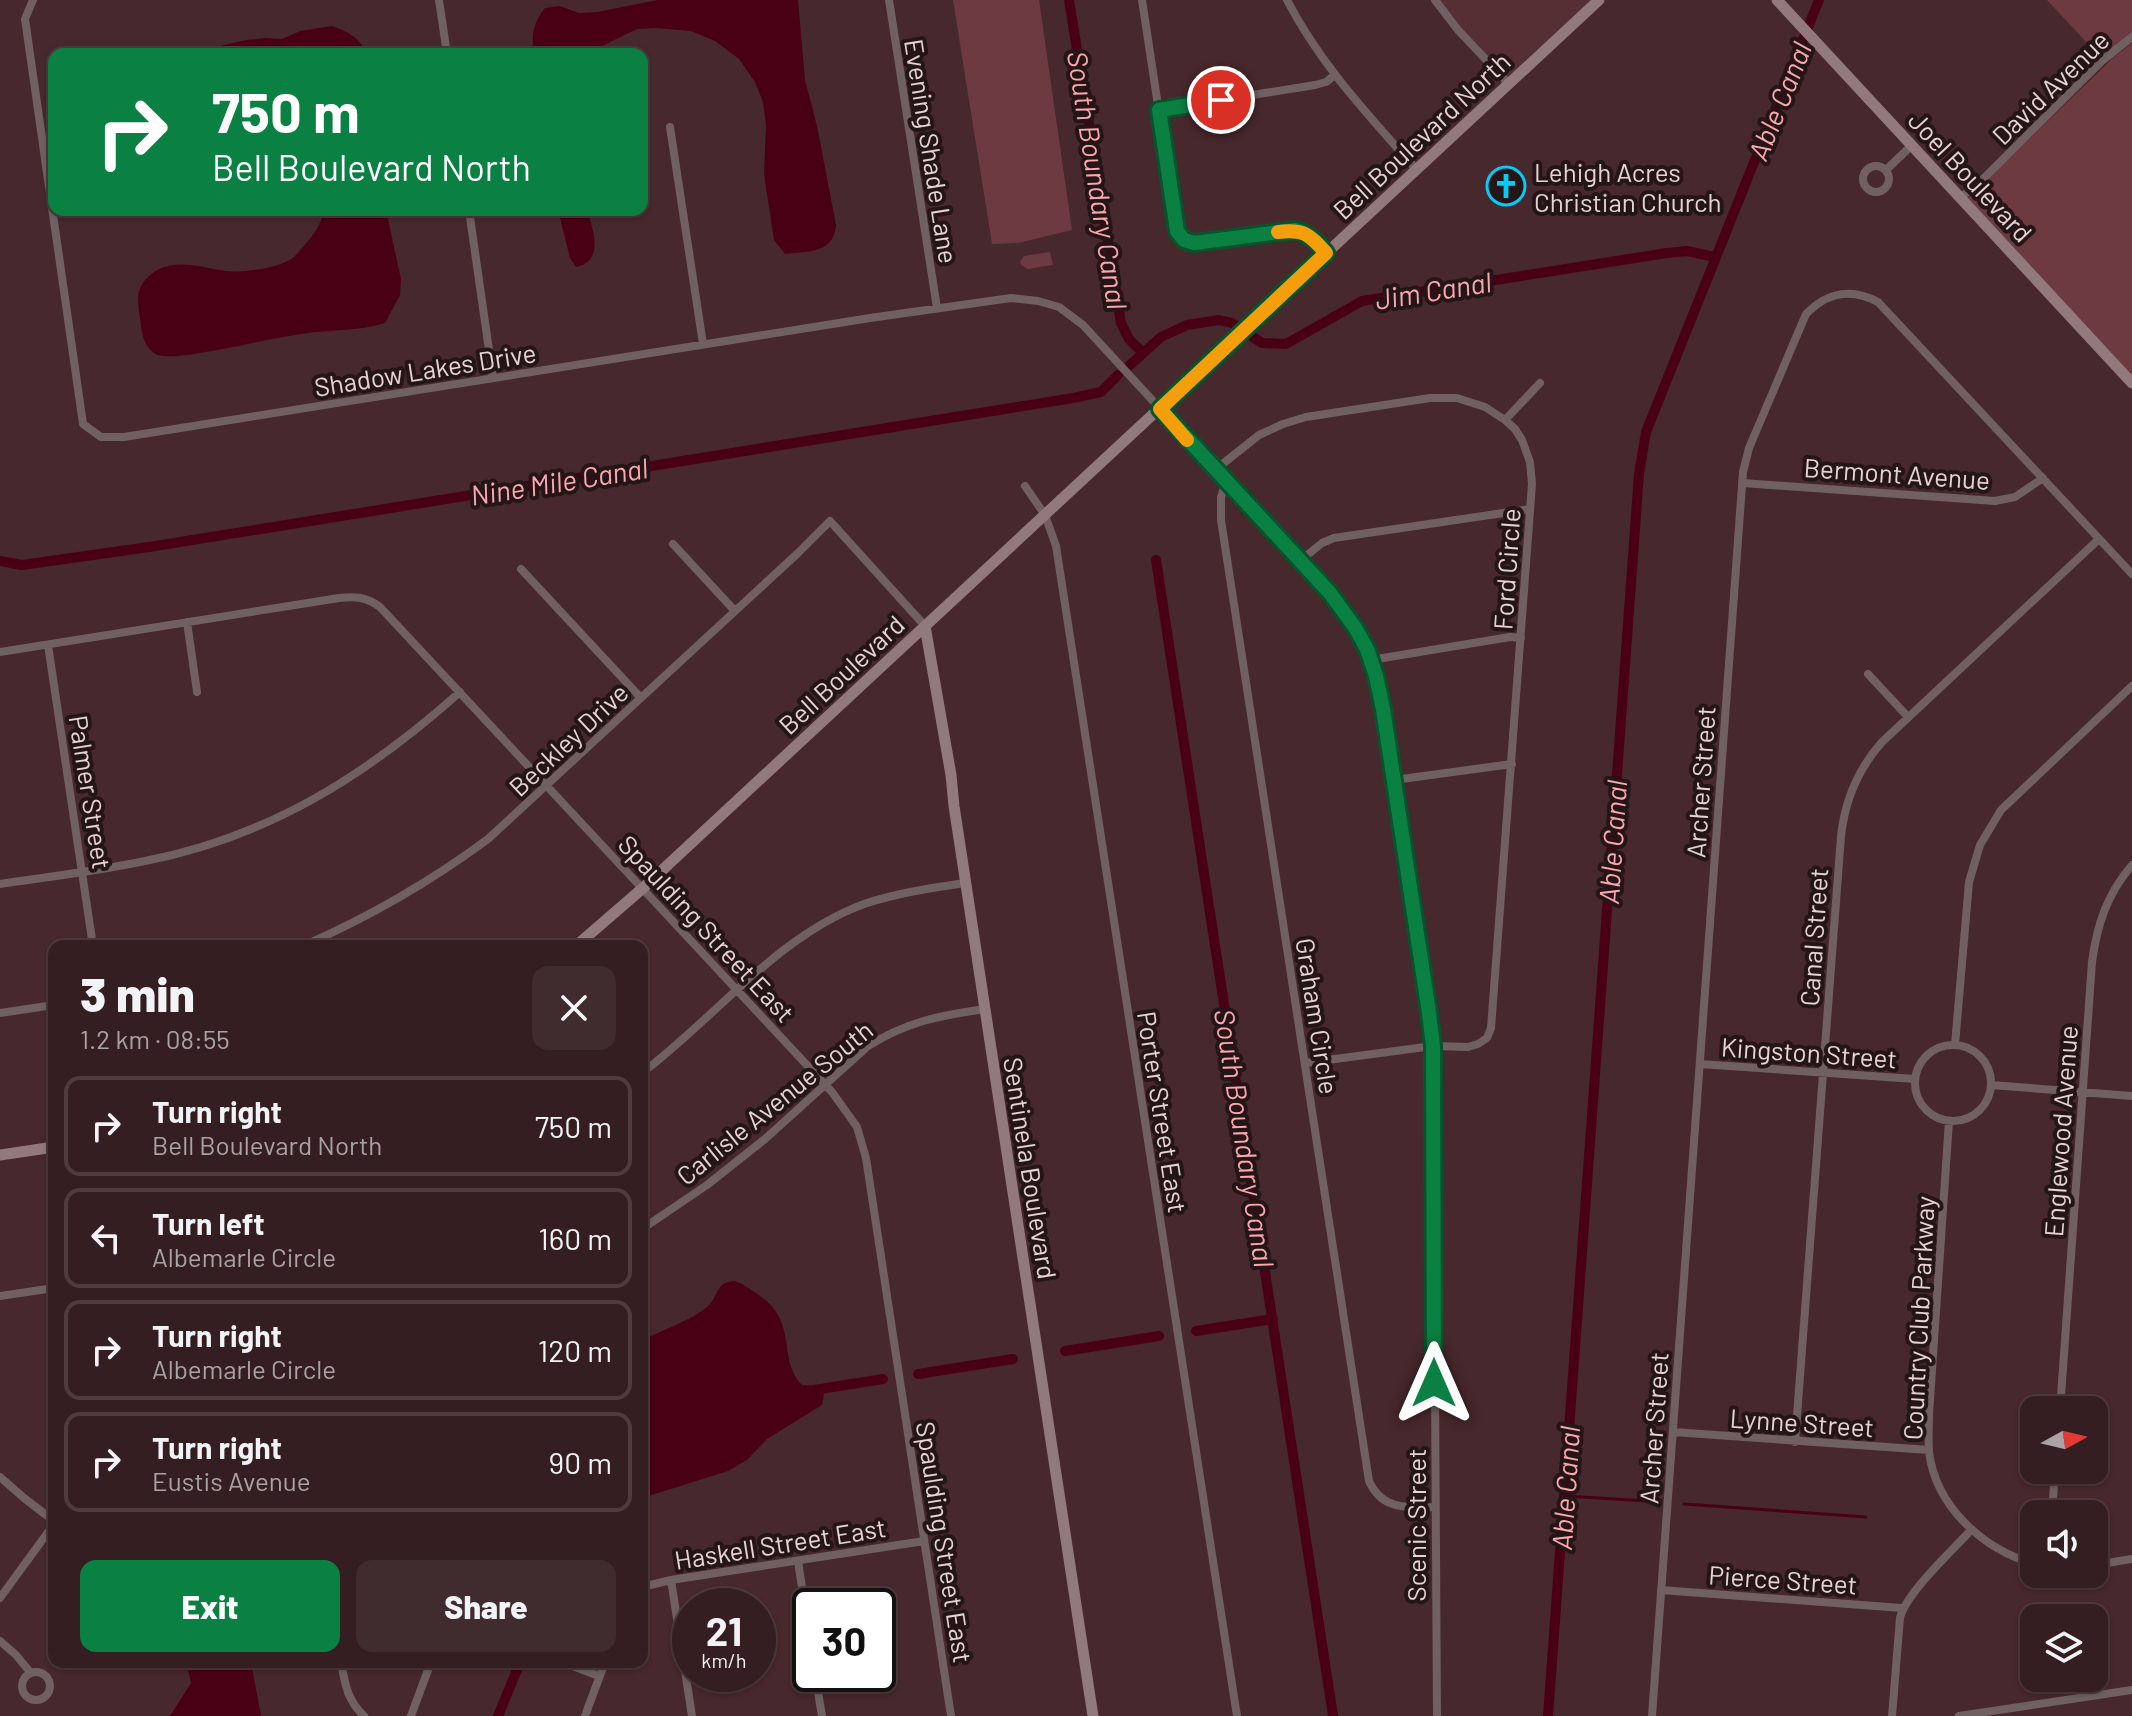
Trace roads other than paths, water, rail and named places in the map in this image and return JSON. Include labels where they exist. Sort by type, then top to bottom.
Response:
[{"type":"street","name":"Shadow Lakes Drive","points":[[33,0],[25,19],[48,172]]},
{"type":"street","points":[[439,0],[446,48]]},
{"type":"street","name":"Evening Shade Lane","points":[[889,0],[937,308]]},
{"type":"street","points":[[1142,0],[1177,231],[1184,240],[1194,243],[1295,230],[1314,239],[1326,253]]},
{"type":"street","points":[[1287,0],[1335,75],[1416,169]]},
{"type":"street","points":[[1435,0],[1458,30],[1508,83]]},
{"type":"street","name":"Bell Boulevard North","points":[[1133,433],[1599,0]]},
{"type":"street","name":"Joel Boulevard","points":[[1777,0],[2132,383]]},
{"type":"street","name":"David Avenue","points":[[1960,198],[1979,183],[2103,60],[2132,37]]},
{"type":"street","points":[[1159,110],[1315,85],[1335,75]]},
{"type":"street","points":[[670,127],[703,344]]},
{"type":"street","points":[[1886,170],[1912,145]]},
{"type":"street","name":"Shadow Lakes Drive","points":[[55,216],[83,424],[101,437],[124,437],[1011,298],[1059,307],[1083,325],[1160,409]]},
{"type":"street","points":[[470,216],[493,378]]},
{"type":"street","name":"Archer Street","points":[[1652,1716],[1745,460],[1806,314],[1826,298],[1846,293],[1868,297],[1887,310],[2132,574]]},
{"type":"street","points":[[1505,420],[1540,383]]},
{"type":"street","name":"Ford Circle","points":[[1215,470],[1259,435],[1283,424],[1306,417],[1443,397],[1471,401],[1494,411],[1515,429],[1527,452],[1532,473],[1530,509],[1491,1028],[1478,1044],[1468,1047],[1433,1046]]},
{"type":"street","name":"Scenic Street","points":[[1160,409],[1344,611],[1371,660],[1383,709],[1433,1046],[1437,1716]]},
{"type":"street","name":"Bell Boulevard","points":[[583,940],[643,888],[1133,433]]},
{"type":"street","name":"Bermont Avenue","points":[[1743,483],[1995,501],[2015,497],[2043,478]]},
{"type":"street","name":"Graham Circle","points":[[1226,482],[1221,497],[1221,520],[1369,1481],[1382,1500],[1392,1505],[1435,1507]]},
{"type":"street","name":"Porter Street East","points":[[1025,486],[1045,515],[1056,546],[1237,1716]]},
{"type":"street","points":[[1300,561],[1322,543],[1334,538],[1530,509]]},
{"type":"street","name":"Beckley Drive","points":[[316,940],[381,910],[488,839],[830,521],[925,626]]},
{"type":"street","name":"Canal Street","points":[[1795,1442],[1841,836],[1847,804],[1873,752],[2099,539]]},
{"type":"street","points":[[673,544],[735,611]]},
{"type":"street","points":[[521,569],[641,698]]},
{"type":"street","name":"Spaulding Street East","points":[[0,652],[339,598],[371,600],[548,785],[839,1099],[857,1127],[863,1147],[951,1716]]},
{"type":"street","points":[[187,622],[197,692]]},
{"type":"street","name":"Sentinela Boulevard","points":[[925,626],[951,775],[1093,1716]]},
{"type":"street","points":[[1371,660],[1510,637],[1521,638]]},
{"type":"street","name":"Palmer Street","points":[[48,645],[92,940]]},
{"type":"street","points":[[1868,674],[1908,717]]},
{"type":"street","points":[[1955,1045],[1969,882],[1986,833],[2010,800],[2132,686]]},
{"type":"street","points":[[0,884],[147,861],[218,841],[288,813],[364,769],[398,745],[460,692]]},
{"type":"street","points":[[1394,780],[1512,764]]},
{"type":"street","name":"Englewood Avenue","points":[[2061,1396],[2096,934],[2110,897],[2132,865]]},
{"type":"street","points":[[648,1068],[808,932],[841,914],[886,897],[965,883]]},
{"type":"street","points":[[0,1013],[48,1006]]},
{"type":"street","name":"Carlisle Avenue South","points":[[648,1225],[707,1185],[765,1139],[868,1046],[901,1028],[928,1019],[985,1009]]},
{"type":"street","points":[[1955,1045],[1977,1053],[1985,1062],[1991,1085],[1982,1107],[1961,1120],[1949,1121],[1938,1118],[1920,1102],[1915,1079],[1924,1058],[1932,1051],[1955,1045]]},
{"type":"street","points":[[1305,1063],[1433,1046]]},
{"type":"street","name":"Kingston Street","points":[[1700,1064],[1915,1079]]},
{"type":"street","points":[[1991,1085],[2132,1096]]},
{"type":"street","name":"Country Club Parkway","points":[[1949,1121],[1929,1414],[1931,1463],[1942,1489],[1971,1530],[1995,1548],[2020,1558]]},
{"type":"street","points":[[0,1155],[48,1148]]},
{"type":"street","points":[[0,1296],[48,1289]]},
{"type":"street","name":"Lynne Street","points":[[1673,1432],[1929,1450]]},
{"type":"street","points":[[0,1477],[48,1518]]},
{"type":"street","points":[[1892,1716],[1902,1608],[1971,1530]]},
{"type":"street","points":[[0,1598],[48,1531]]},
{"type":"street","name":"Haskell Street East","points":[[648,1586],[924,1541]]},
{"type":"street","points":[[2108,1563],[2132,1559]]},
{"type":"street","points":[[798,1561],[802,1588]]},
{"type":"street","points":[[671,1580],[692,1716]]},
{"type":"street","name":"Pierce Street","points":[[1661,1590],[1902,1608]]},
{"type":"street","points":[[0,1641],[30,1672]]},
{"type":"street","points":[[342,1668],[349,1698],[364,1716]]},
{"type":"street","points":[[411,1716],[429,1668]]},
{"type":"street","points":[[578,1668],[599,1676]]},
{"type":"street","points":[[585,1716],[602,1668]]},
{"type":"street","points":[[1959,1716],[2132,1690]]},
{"type":"street","points":[[818,1692],[822,1716]]},
{"type":"waterway","name":"South Boundary Canal","points":[[1069,0],[1121,323],[1129,339],[1143,353]]},
{"type":"waterway","name":"Able Canal","points":[[1548,1716],[1639,474],[1646,432],[1819,0]]},
{"type":"waterway","name":"Jim Canal","points":[[1130,365],[1161,337],[1187,325],[1219,320],[1232,323],[1262,343],[1286,344],[1362,301],[1667,253],[1687,251],[1715,257]]},
{"type":"waterway","name":"Nine Mile Canal","points":[[0,561],[22,565],[149,547],[1073,398],[1101,392],[1118,375]]},
{"type":"waterway","name":"South Boundary Canal","points":[[1156,560],[1333,1716]]},
{"type":"waterway","points":[[1196,1331],[1273,1319]]},
{"type":"waterway","points":[[1065,1351],[1159,1336]]},
{"type":"waterway","points":[[918,1374],[1013,1359]]},
{"type":"waterway","points":[[814,1390],[883,1379]]},
{"type":"waterway","points":[[1565,1496],[1648,1501]]},
{"type":"waterway","points":[[1684,1504],[1866,1517]]},
{"type":"waterway","points":[[498,1716],[518,1668]]},
{"type":"place","name":"Lehigh Acres Christian Church","points":[[1506,186]]}]
